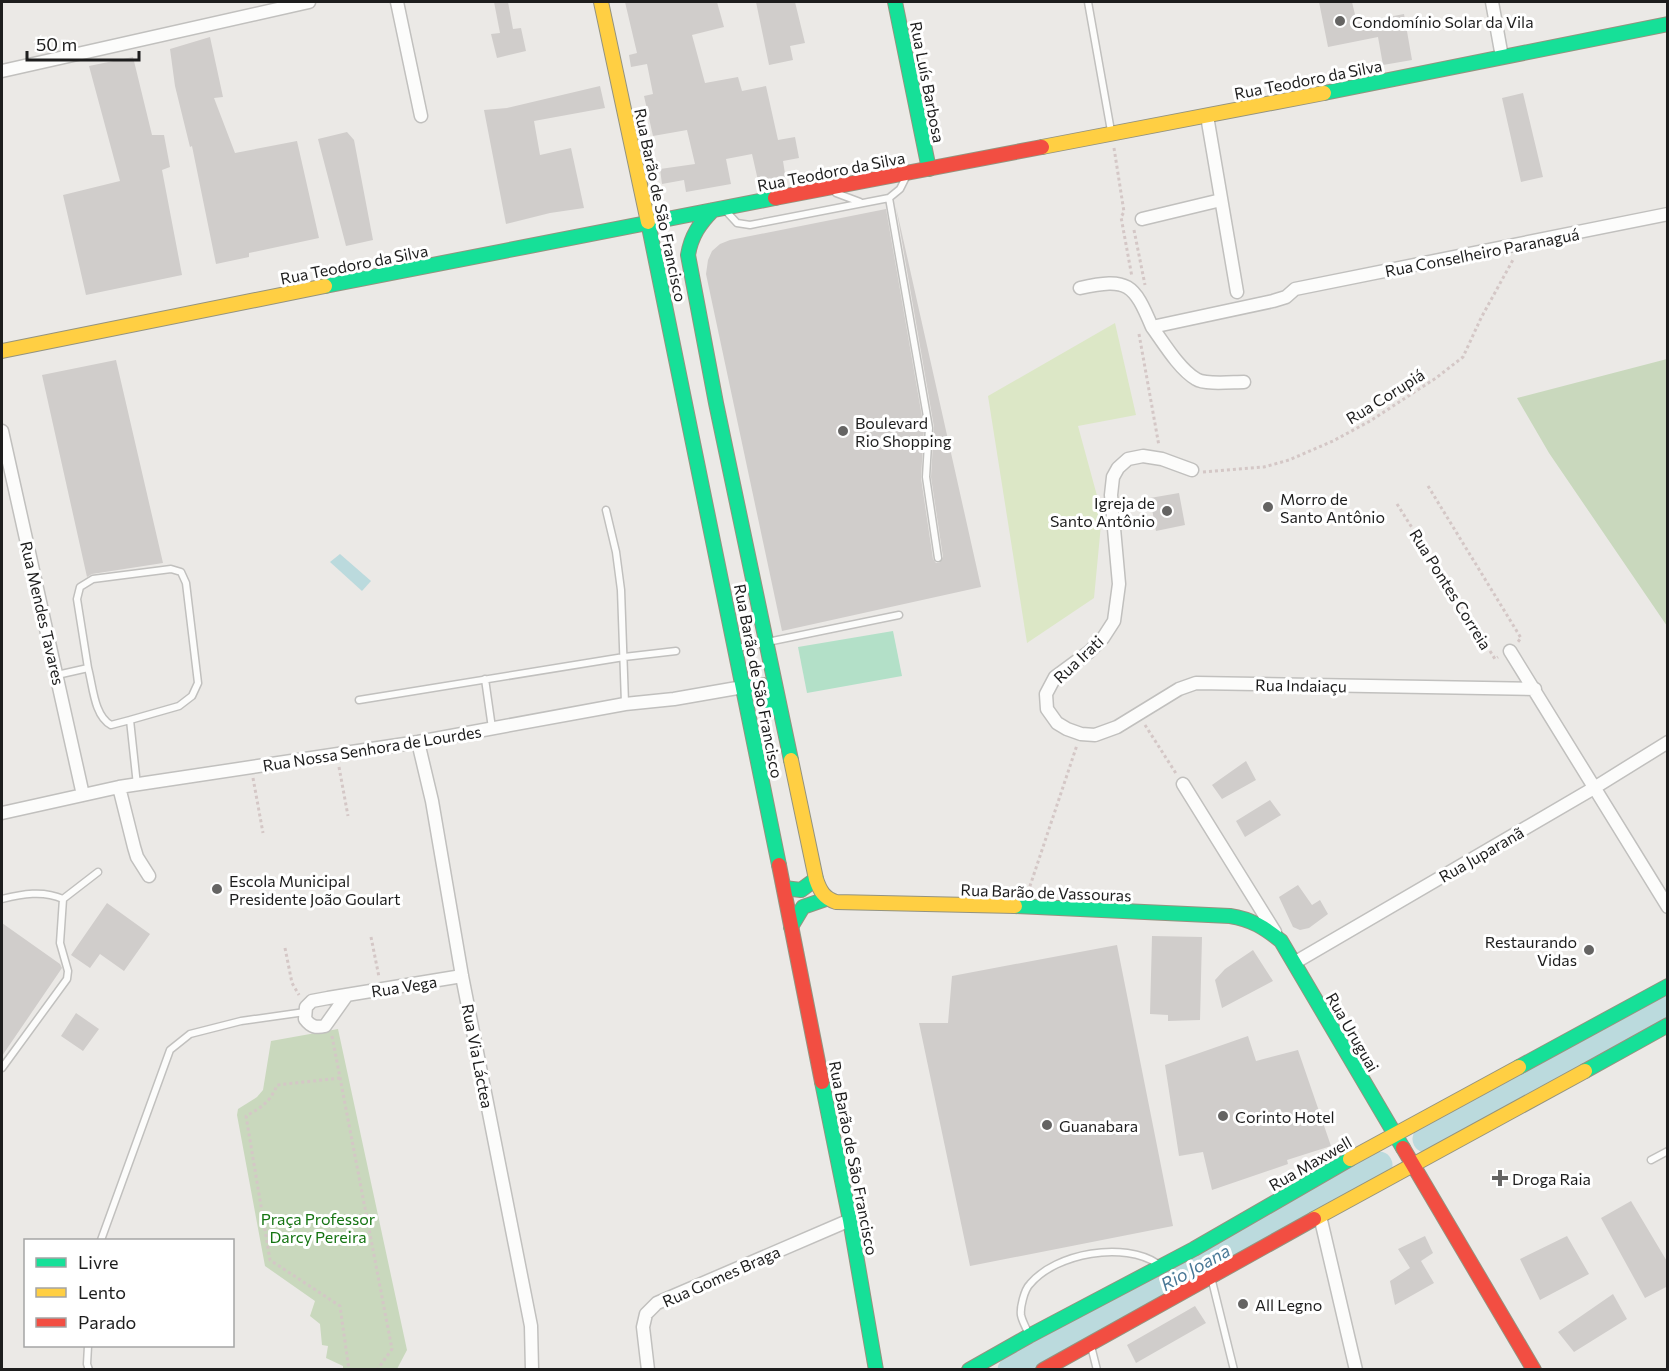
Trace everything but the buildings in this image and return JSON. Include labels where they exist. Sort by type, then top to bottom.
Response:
[{"type":"main road","name":"Rua Barão de São Francisco","points":[[601,2],[784,888],[850,1220],[876,1370]]},
{"type":"main road","name":"Rua Luís Barbosa","points":[[895,2],[929,169]]},
{"type":"main road","name":"Rua Teodoro da Silva","points":[[2,351],[648,222],[1112,135],[1668,24]]},
{"type":"main road","name":"Rua Barão de São Francisco","points":[[718,209],[694,232],[689,242],[688,255],[716,403],[816,879]]},
{"type":"main road","points":[[743,687],[762,686],[774,710],[783,721]]},
{"type":"main road","points":[[784,888],[792,891],[801,890],[816,879],[820,892],[826,899],[803,907],[791,927]]},
{"type":"main road","name":"Rua Barão de Vassouras","points":[[826,899],[836,902],[1023,906],[1246,918],[1260,924],[1281,940]]},
{"type":"main road","name":"Rua Uruguai","points":[[1281,940],[1534,1370]]},
{"type":"main road","name":"Rua Maxwell","points":[[969,1370],[1161,1267],[1668,986]]},
{"type":"main road","points":[[1042,1370],[1210,1274],[1413,1166],[1668,1025]]},
{"type":"street","points":[[2,71],[309,2]]},
{"type":"street","points":[[397,2],[421,116]]},
{"type":"street","points":[[1491,2],[1502,57]]},
{"type":"street","points":[[1206,116],[1237,292]]},
{"type":"street","points":[[1136,221],[1221,200]]},
{"type":"street","name":"Rua Conselheiro Paranaguá","points":[[1152,327],[1273,301],[1286,297],[1295,289],[1668,214]]},
{"type":"street","points":[[1080,288],[1105,282],[1130,289],[1142,302],[1152,327],[1182,366],[1196,380],[1244,382]]},
{"type":"street","name":"Rua Mendes Tavares","points":[[2,431],[82,795]]},
{"type":"street","name":"Rua Irati","points":[[1081,734],[1057,723],[1047,709],[1046,694],[1055,677],[1089,652],[1103,638],[1114,621],[1119,584],[1111,495],[1113,477],[1118,468],[1128,459],[1143,456],[1162,459],[1192,470]]},
{"type":"street","name":"Rua Pontes Correia","points":[[1510,651],[1668,907]]},
{"type":"street","name":"Rua Indaiaçu","points":[[1081,734],[1095,735],[1117,727],[1179,689],[1196,684],[1535,689]]},
{"type":"street","name":"Rua Nossa Senhora de Lourdes","points":[[2,813],[119,787],[418,742],[626,704],[674,699],[743,687]]},
{"type":"street","name":"Rua Via Láctea","points":[[418,742],[432,801],[462,976],[531,1326],[532,1370]]},
{"type":"street","name":"Rua Juparanã","points":[[1294,963],[1594,788],[1668,742]]},
{"type":"street","name":"Rua Uruguai","points":[[1183,784],[1281,940]]},
{"type":"street","points":[[119,787],[137,857],[149,876]]},
{"type":"street","name":"Rua Vega","points":[[305,1010],[312,1002],[462,976]]},
{"type":"street","points":[[305,1010],[305,1019],[310,1025],[317,1028],[325,1026],[330,1023],[347,995]]},
{"type":"street","points":[[1320,1216],[1356,1370]]},
{"type":"street","name":"Rua Gomes Braga","points":[[648,1370],[644,1326],[646,1314],[657,1303],[850,1220]]},
{"type":"lane","points":[[1088,2],[1112,135]]},
{"type":"lane","points":[[718,209],[743,225],[889,198],[900,189],[908,173]]},
{"type":"lane","points":[[824,188],[862,203]]},
{"type":"lane","points":[[889,198],[929,428],[926,477],[938,558]]},
{"type":"lane","points":[[606,510],[616,552],[621,590],[626,704]]},
{"type":"lane","points":[[171,568],[181,572],[186,583],[198,683],[192,696],[179,706],[130,720],[111,725],[104,722],[100,714],[88,668],[77,599],[80,587],[93,579],[171,568]]},
{"type":"lane","points":[[735,648],[899,615]]},
{"type":"lane","points":[[359,700],[624,657],[676,651]]},
{"type":"lane","points":[[57,675],[88,668]]},
{"type":"lane","points":[[485,680],[492,728]]},
{"type":"lane","points":[[130,720],[137,785]]},
{"type":"lane","points":[[2,1068],[67,979],[68,971],[60,943],[63,899],[98,872]]},
{"type":"lane","points":[[2,899],[24,894],[53,894],[63,899]]},
{"type":"lane","points":[[101,1239],[170,1050],[190,1034],[241,1021],[305,1010]]},
{"type":"lane","points":[[1651,1160],[1668,1151]]},
{"type":"lane","points":[[1029,1336],[1021,1314],[1028,1285],[1064,1261],[1092,1254],[1126,1252],[1144,1257],[1161,1267]]},
{"type":"lane","points":[[1210,1274],[1234,1370]]},
{"type":"lane","points":[[1091,1342],[1097,1370]]},
{"type":"lane","points":[[88,1347],[89,1370]]},
{"type":"path","points":[[1112,135],[1124,212],[1136,221],[1146,294]]},
{"type":"path","name":"Rua Corupiá","points":[[1192,470],[1205,472],[1264,467],[1289,460],[1352,431],[1436,378],[1463,357],[1509,266],[1523,244]]},
{"type":"path","name":"Rua Pontes Correia","points":[[1397,504],[1495,659],[1510,651],[1521,638],[1428,486]]},
{"type":"path","points":[[1138,714],[1183,784]]},
{"type":"path","points":[[1023,906],[1081,734]]},
{"type":"path","points":[[337,754],[348,816]]},
{"type":"path","points":[[251,767],[263,833]]},
{"type":"path","points":[[371,937],[381,990]]},
{"type":"path","points":[[285,948],[292,983],[305,1010]]},
{"type":"path","points":[[330,1023],[392,1350],[377,1370]]},
{"type":"path","points":[[340,1078],[277,1085],[273,1097],[261,1108],[246,1116],[270,1260],[340,1306],[350,1370]]},
{"type":"green space","points":[[1115,323],[1136,415],[1078,426],[1102,514],[1094,598],[1027,643],[988,396]]},
{"type":"green space","points":[[1668,359],[1667,626],[1549,453],[1517,398]]},
{"type":"green space","points":[[893,631],[902,676],[807,693],[798,647]]},
{"type":"green space","name":"Praça Professor Darcy Pereira","points":[[338,1029],[407,1350],[397,1369],[343,1369],[343,1366],[326,1358],[328,1346],[322,1345],[320,1324],[310,1316],[315,1301],[265,1266],[237,1115],[238,1109],[257,1097],[263,1090],[271,1041]]},
{"type":"water","points":[[340,554],[371,581],[362,591],[330,562]]},
{"type":"waterway","name":"Rio Joana","points":[[1426,1139],[1668,1008]]},
{"type":"waterway","name":"Rio Joana","points":[[1011,1370],[1379,1165]]},
{"type":"traffic: fast","points":[[895,2],[929,169]]},
{"type":"traffic: fast","points":[[1324,93],[1668,24]]},
{"type":"traffic: fast","points":[[325,286],[775,198]]},
{"type":"traffic: fast","points":[[713,210],[697,230],[688,255],[716,403],[791,760]]},
{"type":"traffic: fast","points":[[648,222],[779,865]]},
{"type":"traffic: fast","points":[[743,687],[762,685],[773,708]]},
{"type":"traffic: fast","points":[[784,888],[801,890],[816,879]]},
{"type":"traffic: fast","points":[[791,927],[803,907],[826,899]]},
{"type":"traffic: fast","points":[[1015,906],[1230,916],[1245,919],[1263,928],[1281,941],[1403,1148]]},
{"type":"traffic: fast","points":[[1519,1067],[1668,986]]},
{"type":"traffic: fast","points":[[1585,1071],[1668,1025]]},
{"type":"traffic: fast","points":[[822,1082],[850,1220],[876,1370]]},
{"type":"traffic: fast","points":[[969,1370],[1194,1249],[1350,1159]]},
{"type":"traffic: slow","points":[[601,2],[648,222]]},
{"type":"traffic: slow","points":[[1042,147],[1324,93]]},
{"type":"traffic: slow","points":[[2,351],[325,286]]},
{"type":"traffic: slow","points":[[791,760],[816,879],[828,898],[836,902],[1015,906]]},
{"type":"traffic: slow","points":[[1350,1159],[1519,1067]]},
{"type":"traffic: slow","points":[[1314,1219],[1585,1071]]},
{"type":"traffic: jam","points":[[775,198],[1042,147]]},
{"type":"traffic: jam","points":[[779,865],[822,1082]]},
{"type":"traffic: jam","points":[[1403,1148],[1534,1370]]},
{"type":"traffic: jam","points":[[1043,1370],[1314,1219]]},
{"type":"place","name":"Condomínio Solar da Vila","points":[[1340,21]]},
{"type":"place","name":"Boulevard Rio Shopping","points":[[843,431]]},
{"type":"place","name":"Morro de Santo Antônio","points":[[1268,507]]},
{"type":"place","name":"Igreja de Santo Antônio","points":[[1167,511]]},
{"type":"place","name":"Escola Municipal Presidente João Goulart","points":[[217,889]]},
{"type":"place","name":"Restaurando Vidas","points":[[1589,950]]},
{"type":"place","name":"Corinto Hotel","points":[[1223,1116]]},
{"type":"place","name":"Guanabara","points":[[1047,1125]]},
{"type":"place","name":"Droga Raia","points":[[1500,1178]]},
{"type":"place","name":"All Legno","points":[[1243,1304]]}]
